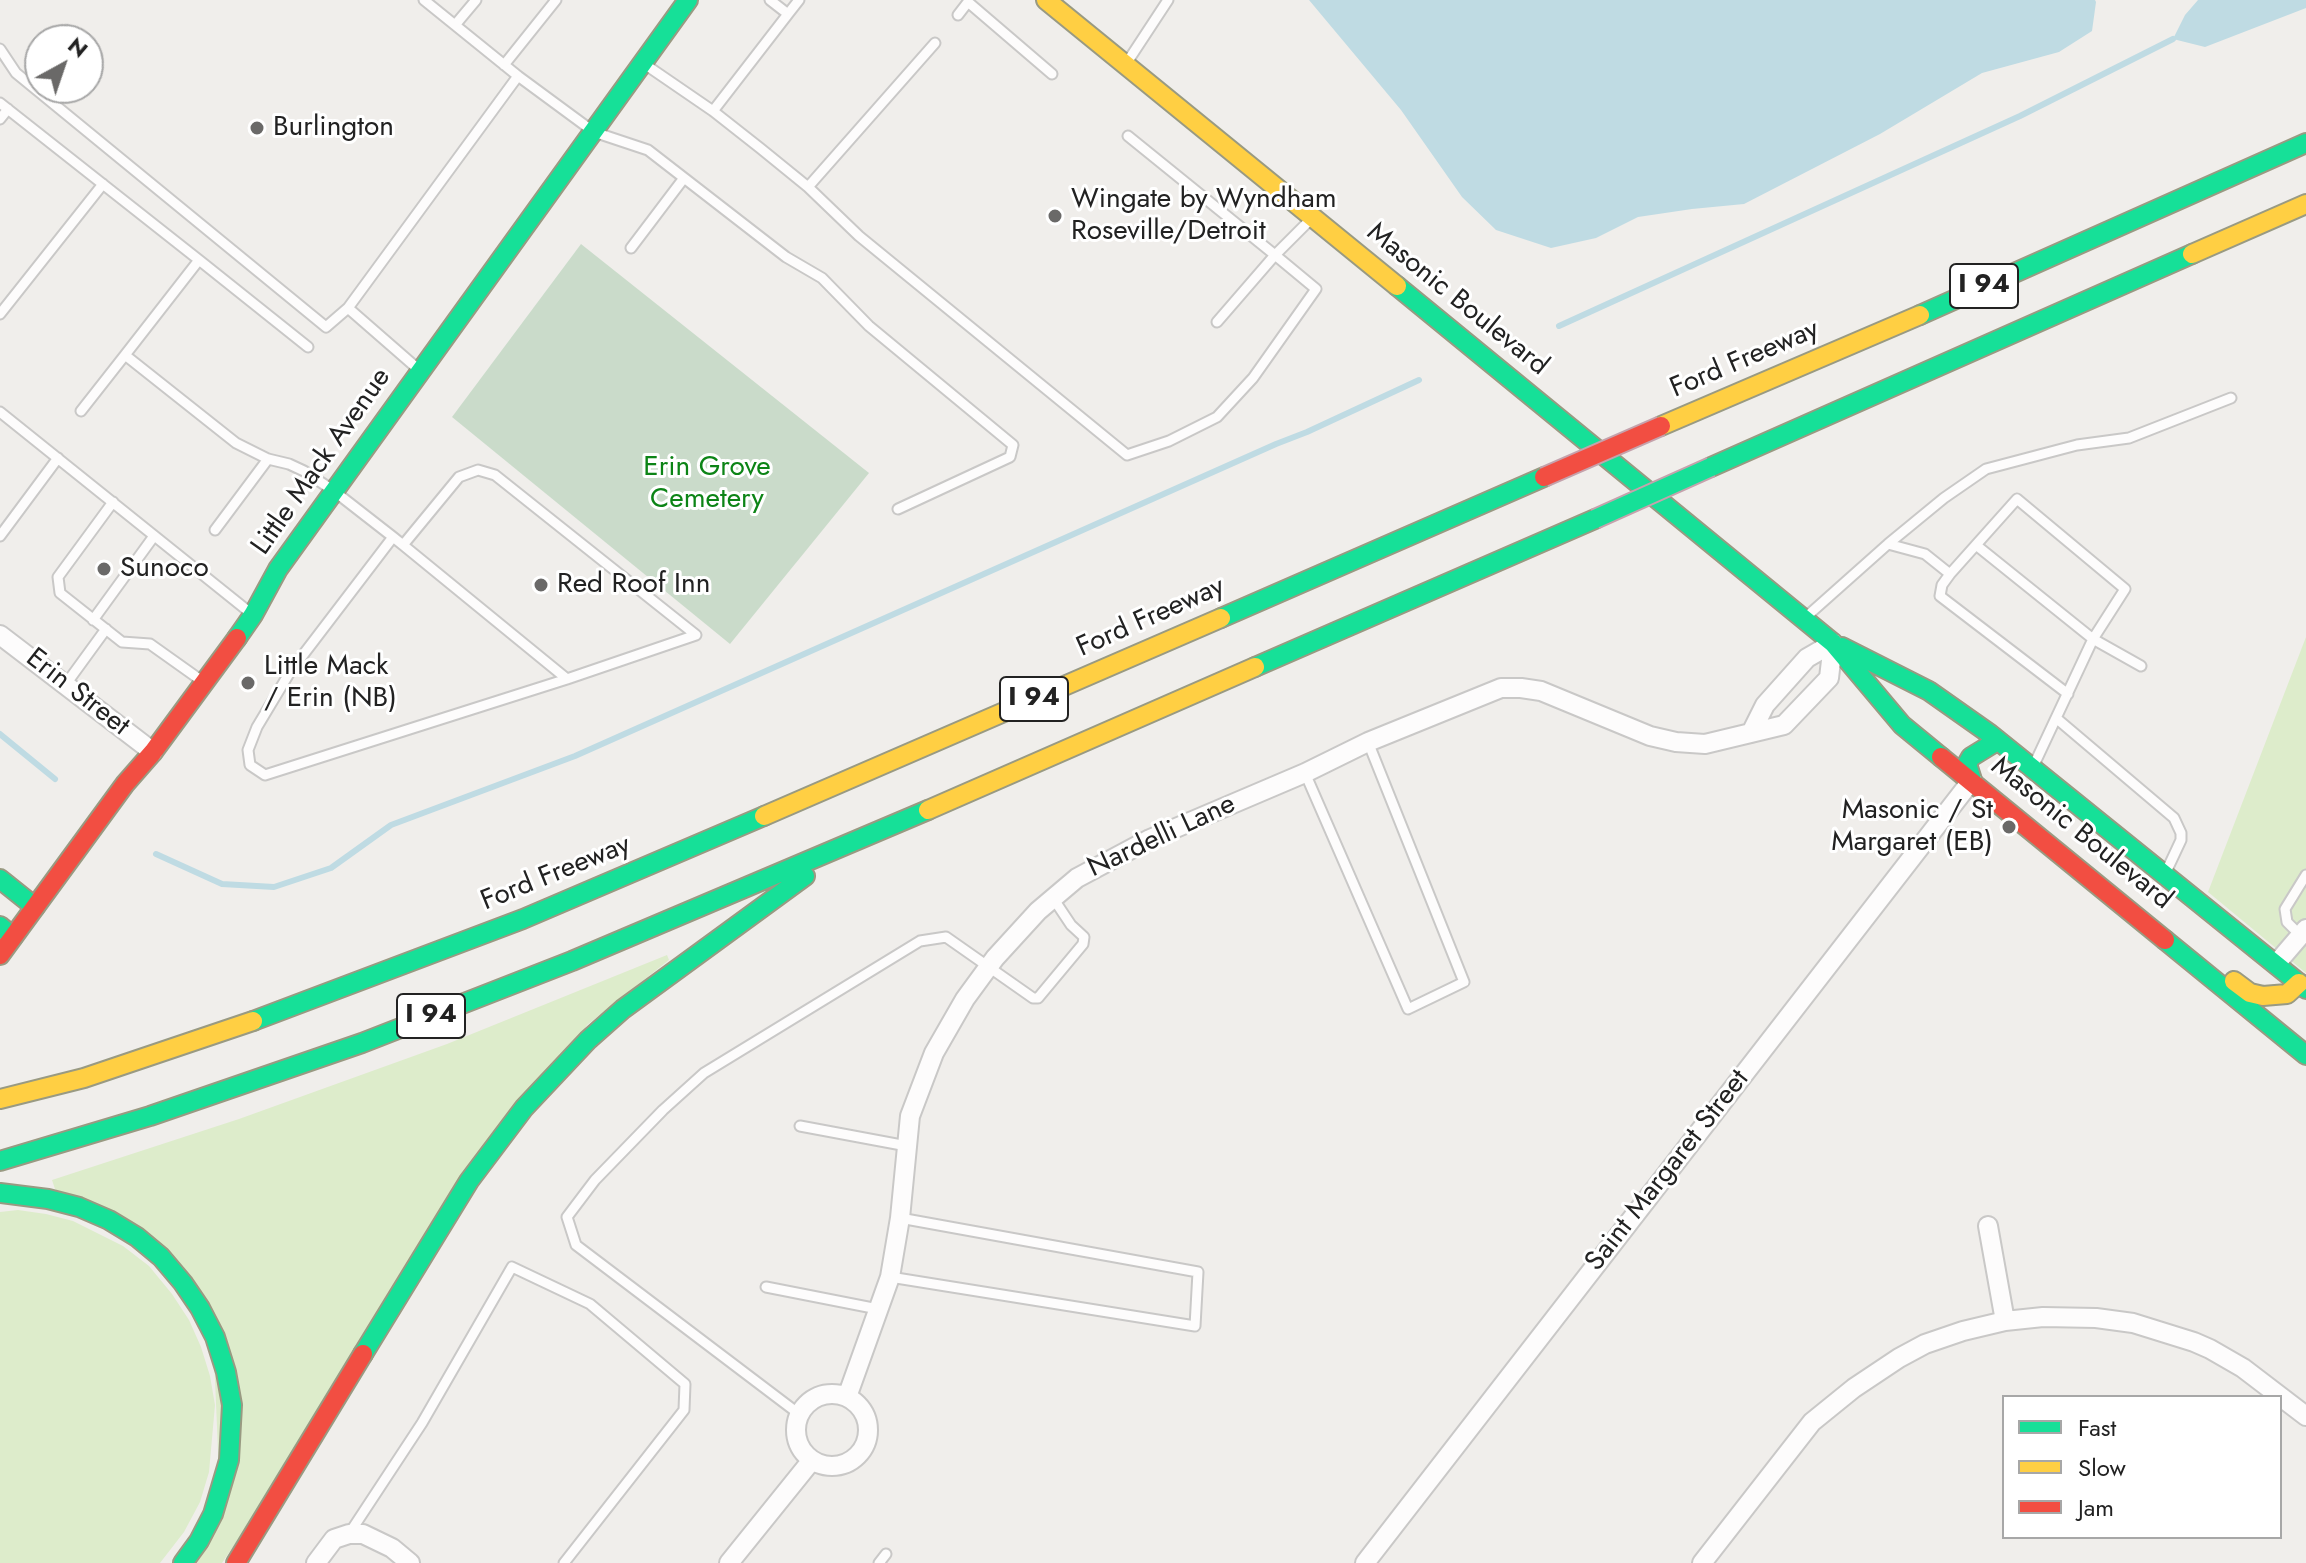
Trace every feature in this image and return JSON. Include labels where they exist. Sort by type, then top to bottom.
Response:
[{"type":"main road","name":"Little Mack Avenue","points":[[0,955],[7,932],[35,907],[125,784],[205,683],[253,615],[278,569],[688,0]]},
{"type":"main road","name":"Masonic Boulevard","points":[[1046,0],[1833,643],[1902,725],[2306,1055]]},
{"type":"main road","name":"Ford Freeway","points":[[0,1099],[84,1078],[211,1036],[535,914],[1954,300],[2306,143]]},
{"type":"main road","name":"I 94","points":[[0,1161],[150,1116],[362,1043],[572,961],[852,843],[1595,519],[2306,204]]},
{"type":"main road","name":"Masonic Boulevard","points":[[1833,643],[1929,691],[2032,768],[2276,964],[2304,982]]},
{"type":"main road","points":[[1972,780],[1967,764],[1971,757],[1997,741]]},
{"type":"main road","points":[[236,1563],[469,1181],[524,1108],[588,1040],[623,1009],[852,843]]},
{"type":"main road","points":[[0,879],[35,907]]},
{"type":"main road","points":[[2130,911],[2168,928],[2250,993],[2263,996],[2287,994],[2304,982]]},
{"type":"main road","points":[[0,1193],[48,1199],[79,1207],[137,1237],[161,1257],[183,1283],[215,1337],[232,1405],[229,1460],[213,1514],[183,1563]]},
{"type":"street","name":"Erin Street","points":[[0,635],[153,752]]},
{"type":"street","points":[[1751,733],[1765,705],[1775,693],[1807,658],[1833,643]]},
{"type":"street","name":"Nardelli Lane","points":[[847,1397],[890,1277],[900,1218],[910,1116],[934,1053],[965,999],[989,967],[1038,911],[1077,878],[1150,839],[1305,773],[1368,742],[1501,688],[1541,691],[1650,736],[1676,742],[1705,744],[1784,725],[1829,678],[1833,643]]},
{"type":"street","name":"Saint Margaret Street","points":[[1365,1563],[1972,780]]},
{"type":"street","points":[[2276,964],[2304,935]]},
{"type":"street","points":[[1988,1226],[2005,1321]]},
{"type":"street","points":[[1702,1563],[1812,1422],[1827,1408],[1925,1344],[1963,1331],[2005,1321],[2043,1317],[2096,1318],[2133,1323],[2194,1342],[2243,1368],[2278,1395]]},
{"type":"street","points":[[833,1394],[847,1397],[866,1418],[868,1433],[863,1447],[854,1458],[841,1465],[826,1466],[812,1460],[802,1450],[795,1427],[807,1403],[819,1396],[833,1394]]},
{"type":"street","points":[[2282,1398],[2306,1416]]},
{"type":"street","points":[[729,1563],[812,1460]]},
{"type":"street","points":[[316,1563],[334,1539],[349,1534],[363,1534],[392,1548],[410,1563]]},
{"type":"lane","points":[[424,0],[594,132],[648,150],[786,257],[822,278],[869,326],[1013,445],[1010,457],[898,509]]},
{"type":"lane","points":[[455,25],[476,0]]},
{"type":"lane","points":[[504,65],[556,0]]},
{"type":"lane","points":[[770,0],[788,14]]},
{"type":"lane","points":[[713,111],[799,0]]},
{"type":"lane","points":[[1125,65],[1168,0]]},
{"type":"lane","points":[[958,15],[968,1],[1052,74]]},
{"type":"lane","points":[[808,187],[935,43]]},
{"type":"lane","points":[[0,49],[16,73],[326,327],[348,308],[518,76]]},
{"type":"lane","points":[[643,63],[713,111],[808,187],[859,236],[1127,455],[1169,441],[1217,417],[1253,378],[1316,289],[1128,136]]},
{"type":"lane","points":[[0,119],[4,106],[308,347]]},
{"type":"lane","points":[[631,248],[684,178]]},
{"type":"lane","points":[[0,314],[103,184]]},
{"type":"lane","points":[[1217,322],[1312,218]]},
{"type":"lane","points":[[81,411],[199,260]]},
{"type":"lane","points":[[348,308],[421,371]]},
{"type":"lane","points":[[125,355],[236,443],[268,459],[289,464],[334,491],[567,679]]},
{"type":"lane","points":[[1804,620],[1888,544],[1944,498],[1986,469],[2077,445],[2129,438],[2231,398]]},
{"type":"lane","points":[[0,412],[253,615]]},
{"type":"lane","points":[[0,536],[58,458]]},
{"type":"lane","points":[[215,530],[268,459]]},
{"type":"lane","points":[[393,537],[290,672],[257,727],[248,750],[250,765],[265,775],[696,635],[495,475],[478,470],[459,477],[403,545]]},
{"type":"lane","points":[[2032,768],[2068,694],[2093,639],[2125,589],[2017,499],[1950,574],[1942,585],[1940,596],[2068,694]]},
{"type":"lane","points":[[113,502],[58,577],[60,593],[122,642],[150,644],[205,683]]},
{"type":"lane","points":[[93,620],[154,536]]},
{"type":"lane","points":[[1888,544],[1925,554],[1950,574]]},
{"type":"lane","points":[[1976,545],[2093,639],[2141,666]]},
{"type":"lane","points":[[66,684],[106,629]]},
{"type":"lane","points":[[2056,718],[2174,818],[2181,840],[2165,875]]},
{"type":"lane","points":[[1305,773],[1408,1009],[1464,982],[1368,742]]},
{"type":"lane","points":[[2304,935],[2287,922],[2285,909],[2306,875]]},
{"type":"lane","points":[[799,1414],[576,1245],[567,1217],[595,1180],[704,1073],[920,941],[946,937],[1033,998],[1038,998],[1083,944],[1084,937],[1071,925],[1053,898]]},
{"type":"lane","points":[[800,1126],[907,1146]]},
{"type":"lane","points":[[890,1277],[1195,1326],[1198,1272],[900,1218]]},
{"type":"lane","points":[[349,1534],[422,1423],[512,1267],[590,1304],[685,1384],[684,1410],[564,1563]]},
{"type":"lane","points":[[766,1287],[878,1309]]},
{"type":"lane","points":[[879,1563],[886,1554]]},
{"type":"green space","name":"Erin Grove Cemetery","points":[[581,244],[869,473],[730,644],[452,417]]},
{"type":"green space","points":[[2306,637],[2306,973],[2208,892]]},
{"type":"green space","points":[[667,955],[669,960],[587,1025],[222,1563],[197,1563],[221,1522],[212,1308],[55,1189],[52,1180],[239,1119],[447,1044]]},
{"type":"green space","points":[[18,1210],[73,1221],[123,1246],[149,1266],[172,1294],[189,1320],[201,1347],[215,1405],[209,1472],[200,1502],[184,1532],[160,1563],[0,1563],[0,1212]]},
{"type":"water","points":[[1309,0],[2096,2],[2092,31],[2059,52],[1982,73],[1880,134],[1744,204],[1638,217],[1596,238],[1551,248],[1496,230],[1462,197],[1401,110]]},
{"type":"water","points":[[2198,0],[2306,0],[2306,8],[2205,47],[2173,39],[2185,15]]},
{"type":"waterway","points":[[1559,326],[2020,116],[2173,39]]},
{"type":"waterway","points":[[156,854],[222,884],[274,887],[331,868],[391,825],[575,756],[1419,380]]},
{"type":"waterway","points":[[0,734],[55,779]]},
{"type":"traffic: fast","points":[[237,638],[278,569],[688,0]]},
{"type":"traffic: fast","points":[[1920,315],[2306,143]]},
{"type":"traffic: fast","points":[[1711,467],[2192,254]]},
{"type":"traffic: fast","points":[[1397,286],[1833,643],[1902,725],[1941,757]]},
{"type":"traffic: fast","points":[[1595,519],[1711,467]]},
{"type":"traffic: fast","points":[[1221,618],[1544,477]]},
{"type":"traffic: fast","points":[[1255,667],[1595,519]]},
{"type":"traffic: fast","points":[[1842,647],[1929,691],[1990,734],[2306,989]]},
{"type":"traffic: fast","points":[[1972,780],[1967,764],[1971,757],[1997,741]]},
{"type":"traffic: fast","points":[[0,1161],[150,1116],[362,1043],[572,961],[928,810]]},
{"type":"traffic: fast","points":[[253,1021],[523,919],[764,816]]},
{"type":"traffic: fast","points":[[363,1354],[469,1181],[524,1108],[588,1040],[623,1009],[805,876]]},
{"type":"traffic: fast","points":[[0,879],[35,907]]},
{"type":"traffic: fast","points":[[0,926],[13,937]]},
{"type":"traffic: fast","points":[[2165,940],[2306,1055]]},
{"type":"traffic: fast","points":[[0,1193],[48,1199],[79,1207],[137,1237],[161,1257],[183,1283],[215,1337],[232,1405],[229,1460],[213,1514],[183,1563]]},
{"type":"traffic: slow","points":[[1046,0],[1397,286]]},
{"type":"traffic: slow","points":[[2192,254],[2306,204]]},
{"type":"traffic: slow","points":[[1661,426],[1920,315]]},
{"type":"traffic: slow","points":[[764,816],[1221,618]]},
{"type":"traffic: slow","points":[[928,810],[1255,667]]},
{"type":"traffic: slow","points":[[2234,981],[2250,993],[2263,996],[2287,994],[2299,983]]},
{"type":"traffic: slow","points":[[0,1099],[84,1078],[253,1021]]},
{"type":"traffic: jam","points":[[1544,477],[1661,426]]},
{"type":"traffic: jam","points":[[0,955],[237,638]]},
{"type":"traffic: jam","points":[[1941,757],[2165,940]]},
{"type":"traffic: jam","points":[[236,1563],[363,1354]]},
{"type":"place","name":"Burlington","points":[[257,128]]},
{"type":"place","name":"Wingate by Wyndham Roseville/Detroit","points":[[1055,216]]},
{"type":"place","name":"Sunoco","points":[[104,569]]},
{"type":"place","name":"Red Roof Inn","points":[[541,585]]},
{"type":"place","name":"Little Mack / Erin (NB)","points":[[248,683]]},
{"type":"place","name":"Masonic / St Margaret (EB)","points":[[2009,827]]}]
